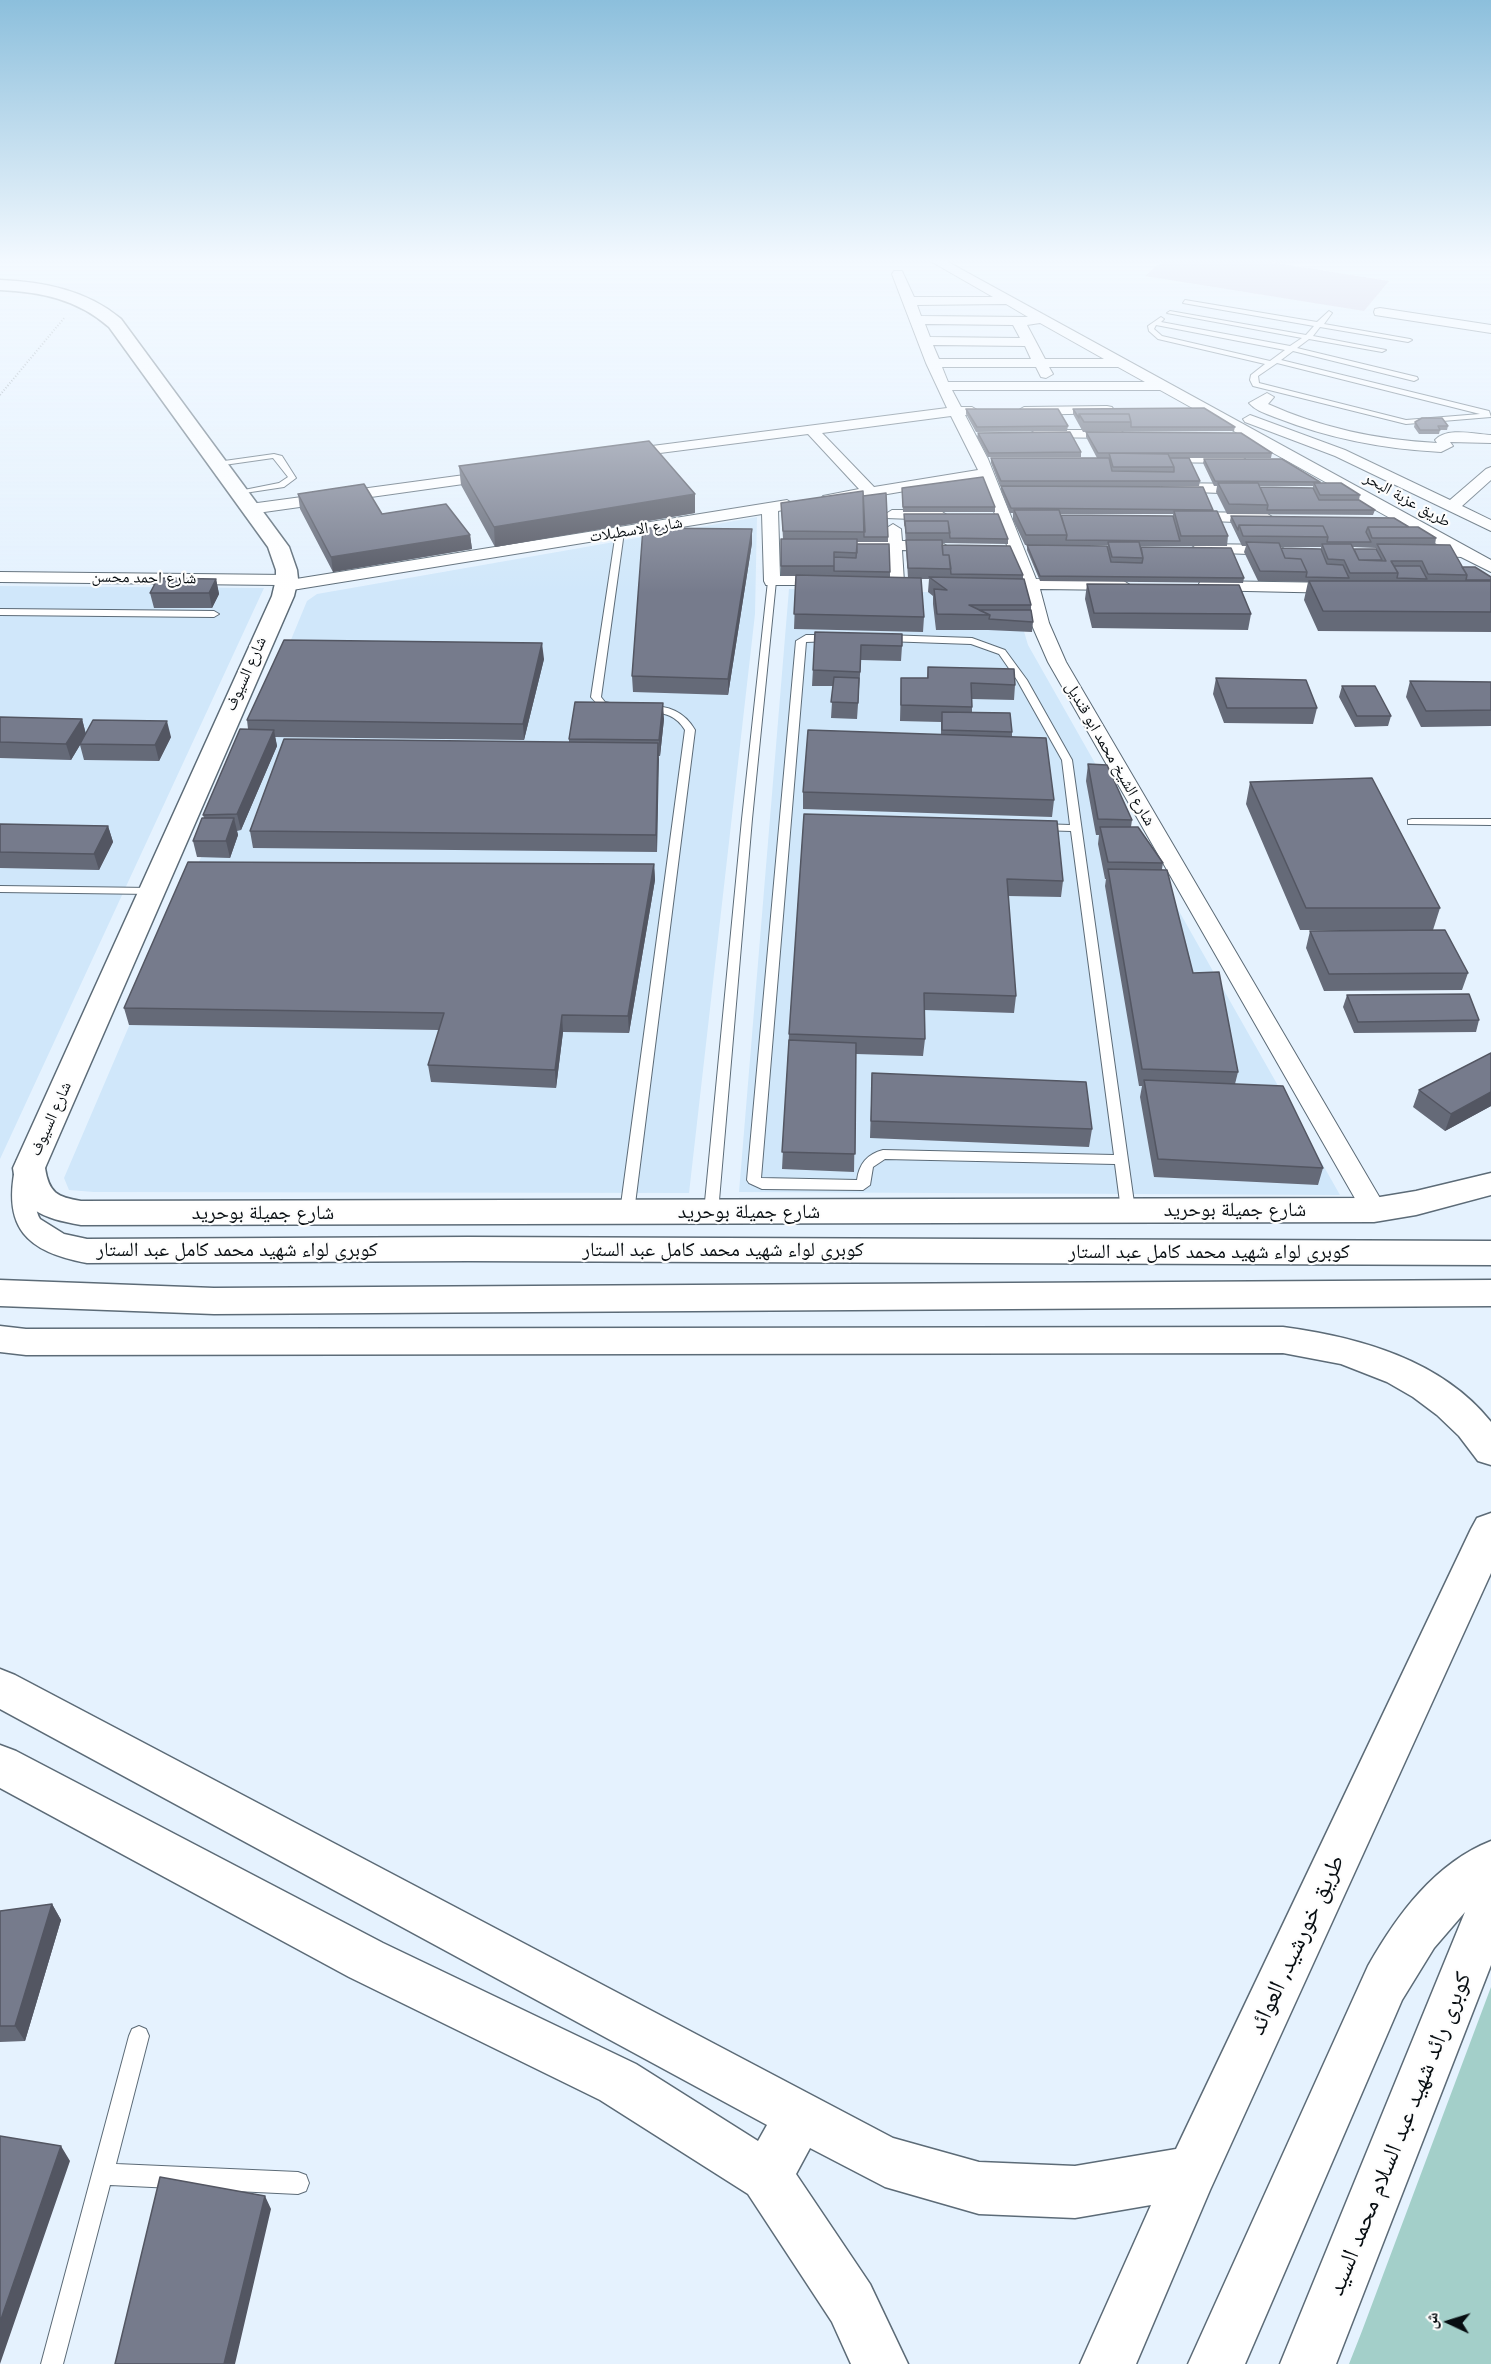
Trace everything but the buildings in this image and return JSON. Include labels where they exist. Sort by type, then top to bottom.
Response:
[{"type":"main road","points":[[151,372],[278,547],[286,565],[287,583]]},
{"type":"main road","name":"شارع السيوف","points":[[29,1168],[287,583]]},
{"type":"main road","name":"شارع جميلة بوحريد","points":[[29,1168],[30,1185],[40,1199],[57,1209],[81,1213],[1374,1210],[1416,1203],[1491,1184]]},
{"type":"main road","name":"كوبرى لواء شهيد محمد كامل عبد الستار","points":[[29,1168],[18,1187],[16,1206],[23,1224],[38,1238],[60,1247],[87,1251],[468,1249],[1491,1253]]},
{"type":"main road","name":"كوبرى لواء شهيد محمد كامل عبد الستار","points":[[0,1293],[214,1301],[1491,1293]]},
{"type":"main road","points":[[0,1339],[26,1342],[1283,1341],[1313,1343],[1344,1350],[1400,1372],[1448,1403],[1468,1422],[1491,1450]]},
{"type":"main road","name":"طريق خورشيد, العوائد","points":[[1108,2364],[1192,2172],[1491,1528]]},
{"type":"main road","points":[[0,1688],[885,2161],[979,2188],[1075,2192],[1192,2172]]},
{"type":"main road","points":[[0,1765],[366,1960],[618,2082],[766,2176],[851,2303],[880,2364]]},
{"type":"main road","points":[[1216,2364],[1243,2309],[1384,1983],[1405,1946],[1431,1913],[1456,1888],[1491,1863]]},
{"type":"main road","name":"كوبرى رائد شهيد عبد السلام محمد السيد","points":[[1308,2364],[1491,1905]]},
{"type":"main road","points":[[766,2176],[801,2115]]},
{"type":"street","name":"شارع الشيخ محمد ابو قنديل","points":[[937,372],[956,411],[975,434],[1009,516],[1015,547],[1030,584],[1040,623],[1057,662],[1374,1210]]},
{"type":"street","points":[[1045,372],[1086,451]]},
{"type":"street","name":"طريق عزبة البحر","points":[[1138,372],[1491,567]]},
{"type":"street","points":[[943,386],[1162,386]]},
{"type":"street","points":[[1171,410],[1209,411],[1250,403],[1332,432],[1390,445],[1418,458]]},
{"type":"street","points":[[1010,411],[1124,410]]},
{"type":"street","points":[[607,457],[956,411],[989,411]]},
{"type":"street","name":"طريق عزبة البحر","points":[[1209,411],[1246,418],[1302,438],[1400,481],[1491,526]]},
{"type":"street","points":[[812,429],[870,492]]},
{"type":"street","points":[[1017,434],[1134,434]]},
{"type":"street","points":[[1215,434],[1250,434]]},
{"type":"street","points":[[1400,481],[1418,458],[1444,448],[1443,440],[1447,437],[1491,439]]},
{"type":"street","name":"شارع الاسطبلات","points":[[287,583],[870,492],[991,477],[1003,459]]},
{"type":"street","points":[[1136,459],[1296,459]]},
{"type":"street","points":[[1192,459],[1249,586]]},
{"type":"street","points":[[1452,507],[1491,472]]},
{"type":"street","points":[[244,501],[511,474]]},
{"type":"street","points":[[1158,488],[1261,489]]},
{"type":"street","points":[[874,582],[902,582],[894,546],[891,489]]},
{"type":"street","points":[[1317,489],[1350,489]]},
{"type":"street","points":[[771,508],[777,544],[772,581],[851,582]]},
{"type":"street","points":[[892,515],[959,515]]},
{"type":"street","points":[[981,516],[1009,516]]},
{"type":"street","points":[[1170,517],[1276,518]]},
{"type":"street","points":[[1369,519],[1404,519]]},
{"type":"street","points":[[838,545],[960,546]]},
{"type":"street","points":[[993,547],[1038,547]]},
{"type":"street","points":[[1187,549],[1290,550]]},
{"type":"street","points":[[1405,551],[1462,552]]},
{"type":"street","name":"شارع احمد محسن","points":[[0,577],[287,583]]},
{"type":"street","points":[[997,584],[1134,585]]},
{"type":"street","points":[[1192,586],[1353,588]]},
{"type":"lane","points":[[1259,372],[1255,375],[1256,384],[1406,422],[1491,415]]},
{"type":"lane","points":[[1318,372],[1491,415]]},
{"type":"lane","points":[[1390,372],[1414,378]]},
{"type":"lane","points":[[217,464],[274,456],[279,458],[292,478],[244,501]]},
{"type":"lane","points":[[620,532],[596,697],[602,704],[631,708],[659,708],[670,711],[682,716],[690,730],[627,1212]]},
{"type":"lane","points":[[711,1212],[746,831],[772,581]]},
{"type":"lane","points":[[0,612],[214,614]]},
{"type":"lane","points":[[847,638],[812,637],[801,641],[791,820],[754,1177],[756,1182],[863,1185],[863,1170],[869,1160],[883,1154],[1121,1160]]},
{"type":"lane","points":[[870,638],[972,641],[1002,652],[1022,680],[1067,760],[1128,1210]]},
{"type":"lane","points":[[1412,822],[1491,822]]},
{"type":"lane","points":[[1030,826],[1076,828]]},
{"type":"lane","points":[[0,889],[151,891]]},
{"type":"lane","points":[[52,2364],[140,2036]]},
{"type":"lane","points":[[104,2174],[298,2183]]},
{"type":"path","points":[[0,395],[19,372]]},
{"type":"shaded area","points":[[757,517],[755,614],[689,1193],[94,1192],[69,1190],[64,1178],[192,879],[307,601],[317,594]]},
{"type":"shaded area","points":[[0,586],[264,588],[0,1159]]},
{"type":"shaded area","points":[[789,589],[1013,594],[1028,645],[1340,1195],[739,1192]]},
{"type":"shaded area","points":[[1491,1987],[1491,2364],[1349,2364],[1362,2331]]}]
